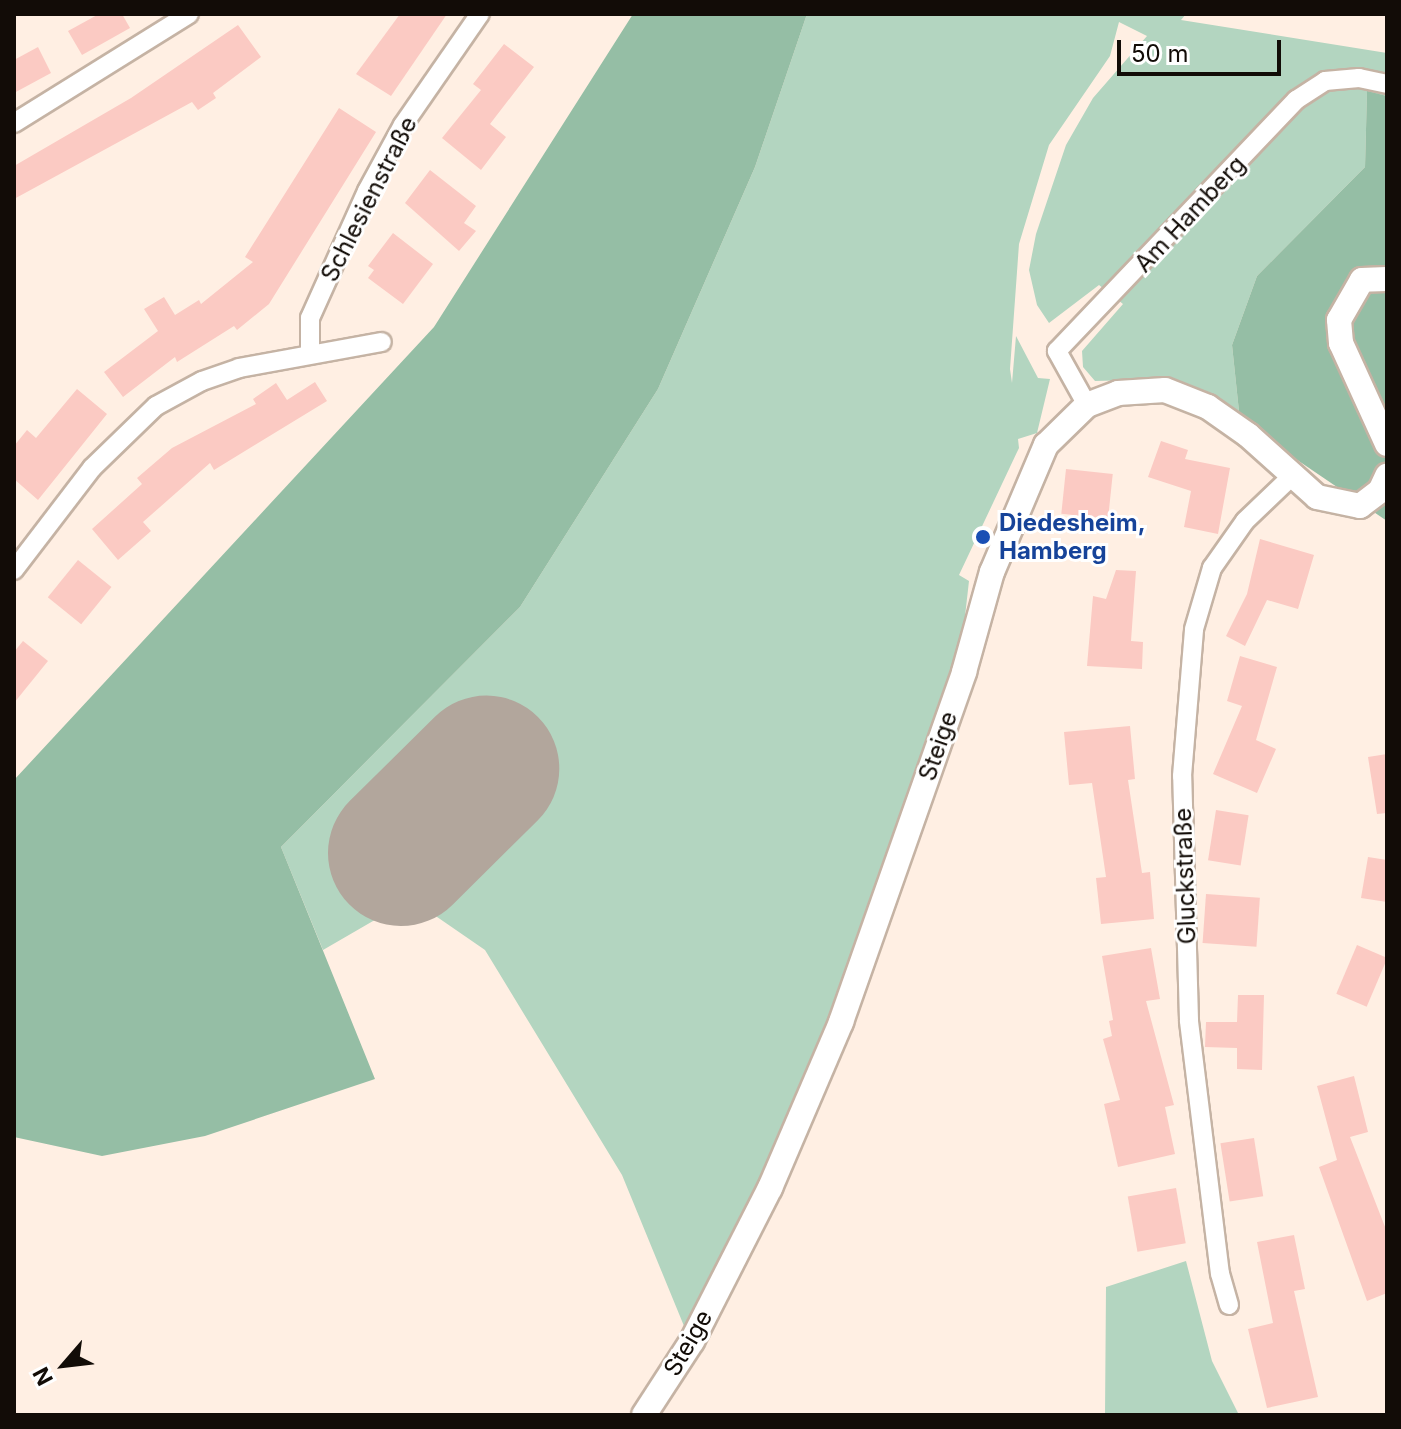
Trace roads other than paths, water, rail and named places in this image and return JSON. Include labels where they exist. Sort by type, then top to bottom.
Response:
[{"type":"street","points":[[14,123],[189,14]]},
{"type":"street","name":"Schlesienstraße","points":[[310,354],[310,318],[367,191],[403,125],[480,14]]},
{"type":"street","name":"Am Hamberg","points":[[1087,405],[1057,351],[1296,100],[1325,81],[1359,78],[1387,84]]},
{"type":"street","points":[[1387,279],[1362,280],[1339,320],[1341,343],[1387,444]]},
{"type":"street","points":[[14,570],[92,468],[156,406],[202,381],[310,354],[382,342]]},
{"type":"street","name":"Steige","points":[[644,1415],[692,1341],[770,1188],[841,1022],[1016,510],[1046,445],[1087,405],[1118,393],[1165,390],[1208,407],[1248,435],[1291,477],[1317,497],[1348,506],[1360,506],[1380,491],[1387,476]]},
{"type":"street","name":"Gluckstraße","points":[[1229,1305],[1220,1274],[1189,1020],[1183,761],[1194,629],[1212,568],[1245,521],[1291,477]]},
{"type":"place","name":"Diedesheim, Hamberg","points":[[983,537]]}]
